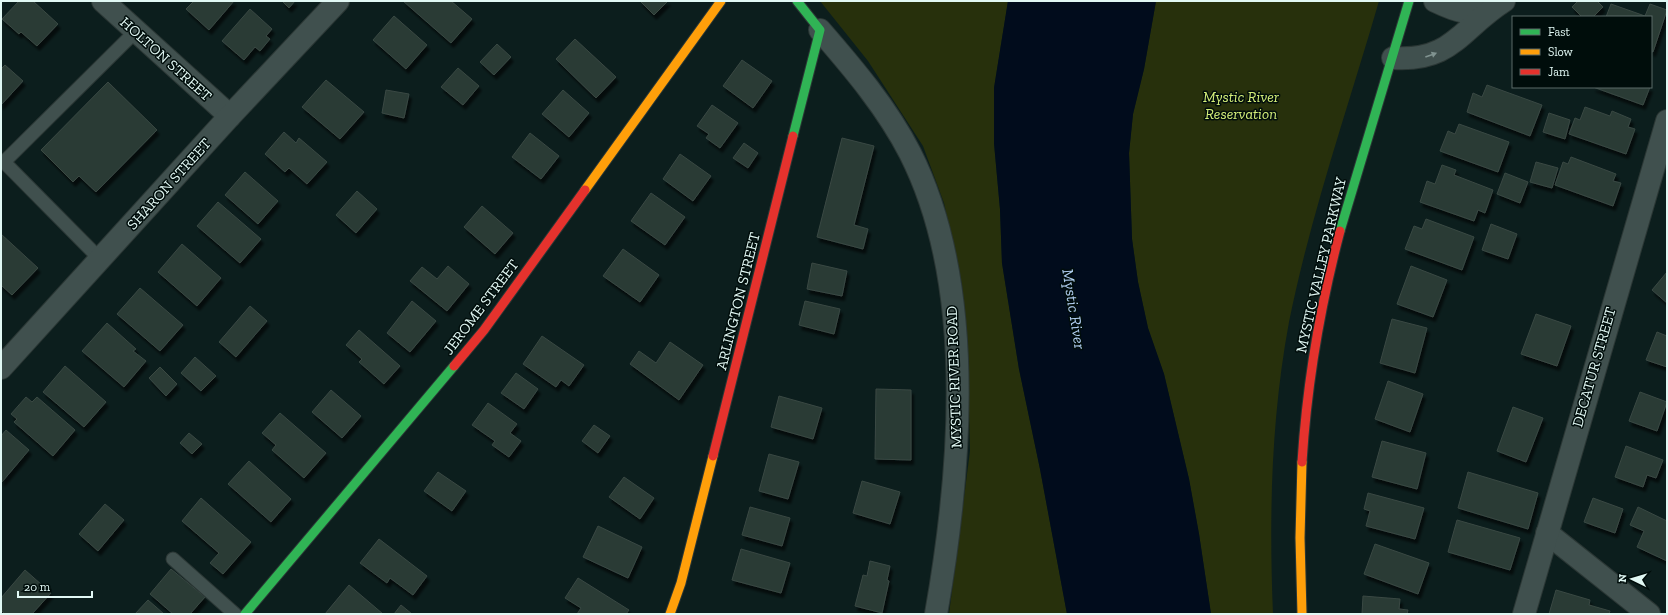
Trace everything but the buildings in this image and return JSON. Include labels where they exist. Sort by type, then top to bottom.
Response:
[{"type":"street","name":"HOLTON STREET","points":[[103,1],[230,116]]},
{"type":"street","name":"SHARON STREET","points":[[1,368],[230,116],[338,1]]},
{"type":"street","name":"JEROME STREET","points":[[244,614],[484,330],[721,1]]},
{"type":"street","points":[[797,1],[820,30]]},
{"type":"street","name":"MYSTIC VALLEY PARKWAY","points":[[1302,614],[1300,490],[1304,428],[1321,309],[1347,207],[1409,1]]},
{"type":"street","points":[[1435,1],[1452,9],[1469,13],[1500,3]]},
{"type":"street","points":[[1393,58],[1417,59],[1427,57],[1443,50],[1500,3]]},
{"type":"street","name":"ARLINGTON STREET","points":[[670,614],[683,576],[820,30]]},
{"type":"street","name":"MYSTIC RIVER ROAD","points":[[820,30],[886,113],[910,154],[932,208],[946,264],[955,324],[956,449],[950,516],[936,614]]},
{"type":"street","name":"DECATUR STREET","points":[[1524,614],[1667,121]]},
{"type":"street","points":[[1547,533],[1649,614]]},
{"type":"lane","points":[[100,259],[4,162],[136,31]]},
{"type":"lane","points":[[173,559],[235,614]]},
{"type":"green space","points":[[820,1],[1008,1],[994,88],[994,143],[1000,209],[1002,263],[1019,369],[1040,469],[1067,614],[949,614],[970,451],[968,371],[962,285],[944,203],[923,146],[868,61]]},
{"type":"green space","name":"Mystic River Reservation","points":[[1156,1],[1379,1],[1319,201],[1289,322],[1278,395],[1275,431],[1271,541],[1273,614],[1211,614],[1189,479],[1164,374],[1148,328],[1138,282],[1132,239],[1129,153],[1133,114],[1144,69]]},
{"type":"water","name":"Mystic River","points":[[1008,1],[1156,1],[1144,69],[1133,114],[1129,153],[1132,239],[1138,282],[1148,328],[1164,374],[1189,479],[1211,614],[1067,614],[1040,469],[1019,369],[1002,263],[1000,209],[994,143],[994,88]]},
{"type":"traffic: fast","points":[[793,136],[820,30],[797,1]]},
{"type":"traffic: fast","points":[[1340,231],[1409,1]]},
{"type":"traffic: fast","points":[[245,614],[454,366]]},
{"type":"traffic: slow","points":[[585,190],[721,1]]},
{"type":"traffic: slow","points":[[670,614],[681,583],[713,456]]},
{"type":"traffic: slow","points":[[1302,462],[1300,538],[1302,614]]},
{"type":"traffic: jam","points":[[713,456],[793,136]]},
{"type":"traffic: jam","points":[[454,366],[484,330],[585,190]]},
{"type":"traffic: jam","points":[[1302,462],[1307,403],[1315,345],[1326,288],[1340,231]]}]
